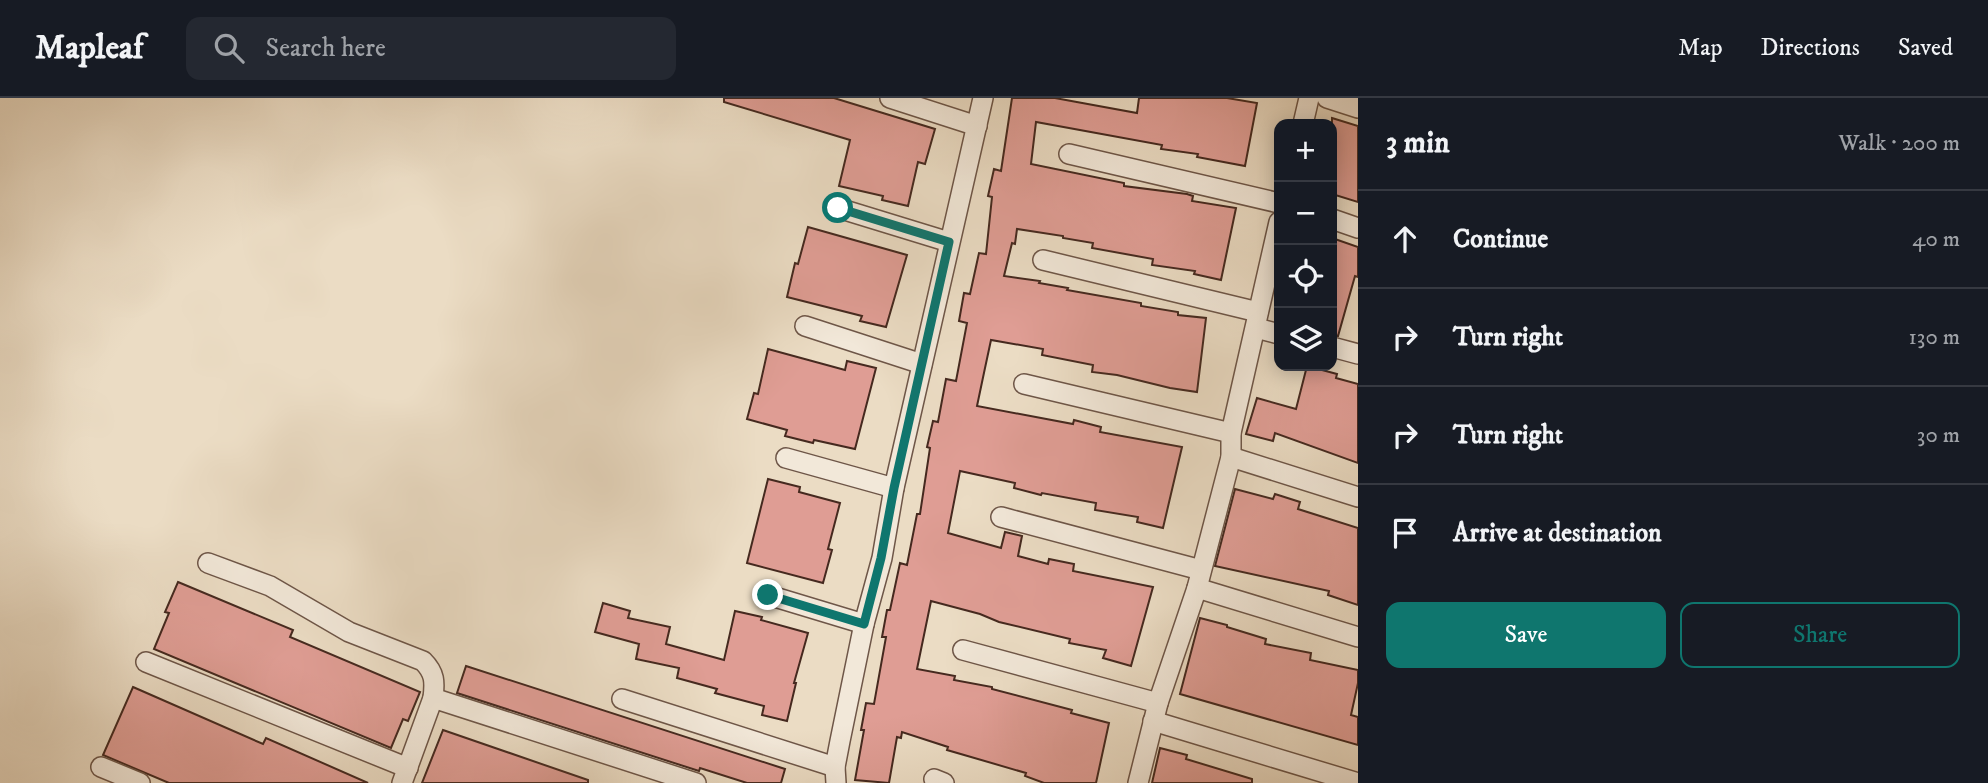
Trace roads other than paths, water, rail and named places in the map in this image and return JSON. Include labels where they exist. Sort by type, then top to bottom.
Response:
[{"type":"street","points":[[890,98],[977,126]]},
{"type":"street","points":[[622,699],[836,775],[864,624],[983,98]]},
{"type":"street","points":[[1304,119],[1309,98]]},
{"type":"street","points":[[1327,98],[1358,108]]},
{"type":"street","points":[[1069,154],[1274,202]]},
{"type":"street","points":[[838,208],[949,242]]},
{"type":"street","points":[[1337,221],[1358,228]]},
{"type":"street","points":[[1138,783],[1156,712],[1199,579],[1231,457],[1231,433],[1274,244]]},
{"type":"street","points":[[1044,260],[1257,320],[1274,331]]},
{"type":"street","points":[[804,326],[922,363]]},
{"type":"street","points":[[1337,348],[1358,354]]},
{"type":"street","points":[[1024,384],[1231,433]]},
{"type":"street","points":[[1231,457],[1358,497]]},
{"type":"street","points":[[786,458],[894,488]]},
{"type":"street","points":[[1001,517],[1199,579],[1358,637]]},
{"type":"street","points":[[146,662],[405,776],[433,698],[435,684],[432,670],[423,662],[349,632],[270,586],[208,563]]},
{"type":"street","points":[[768,595],[864,624]]},
{"type":"street","points":[[963,650],[1156,712],[1358,783]]},
{"type":"street","points":[[433,698],[696,783]]},
{"type":"street","points":[[100,767],[140,783]]}]
